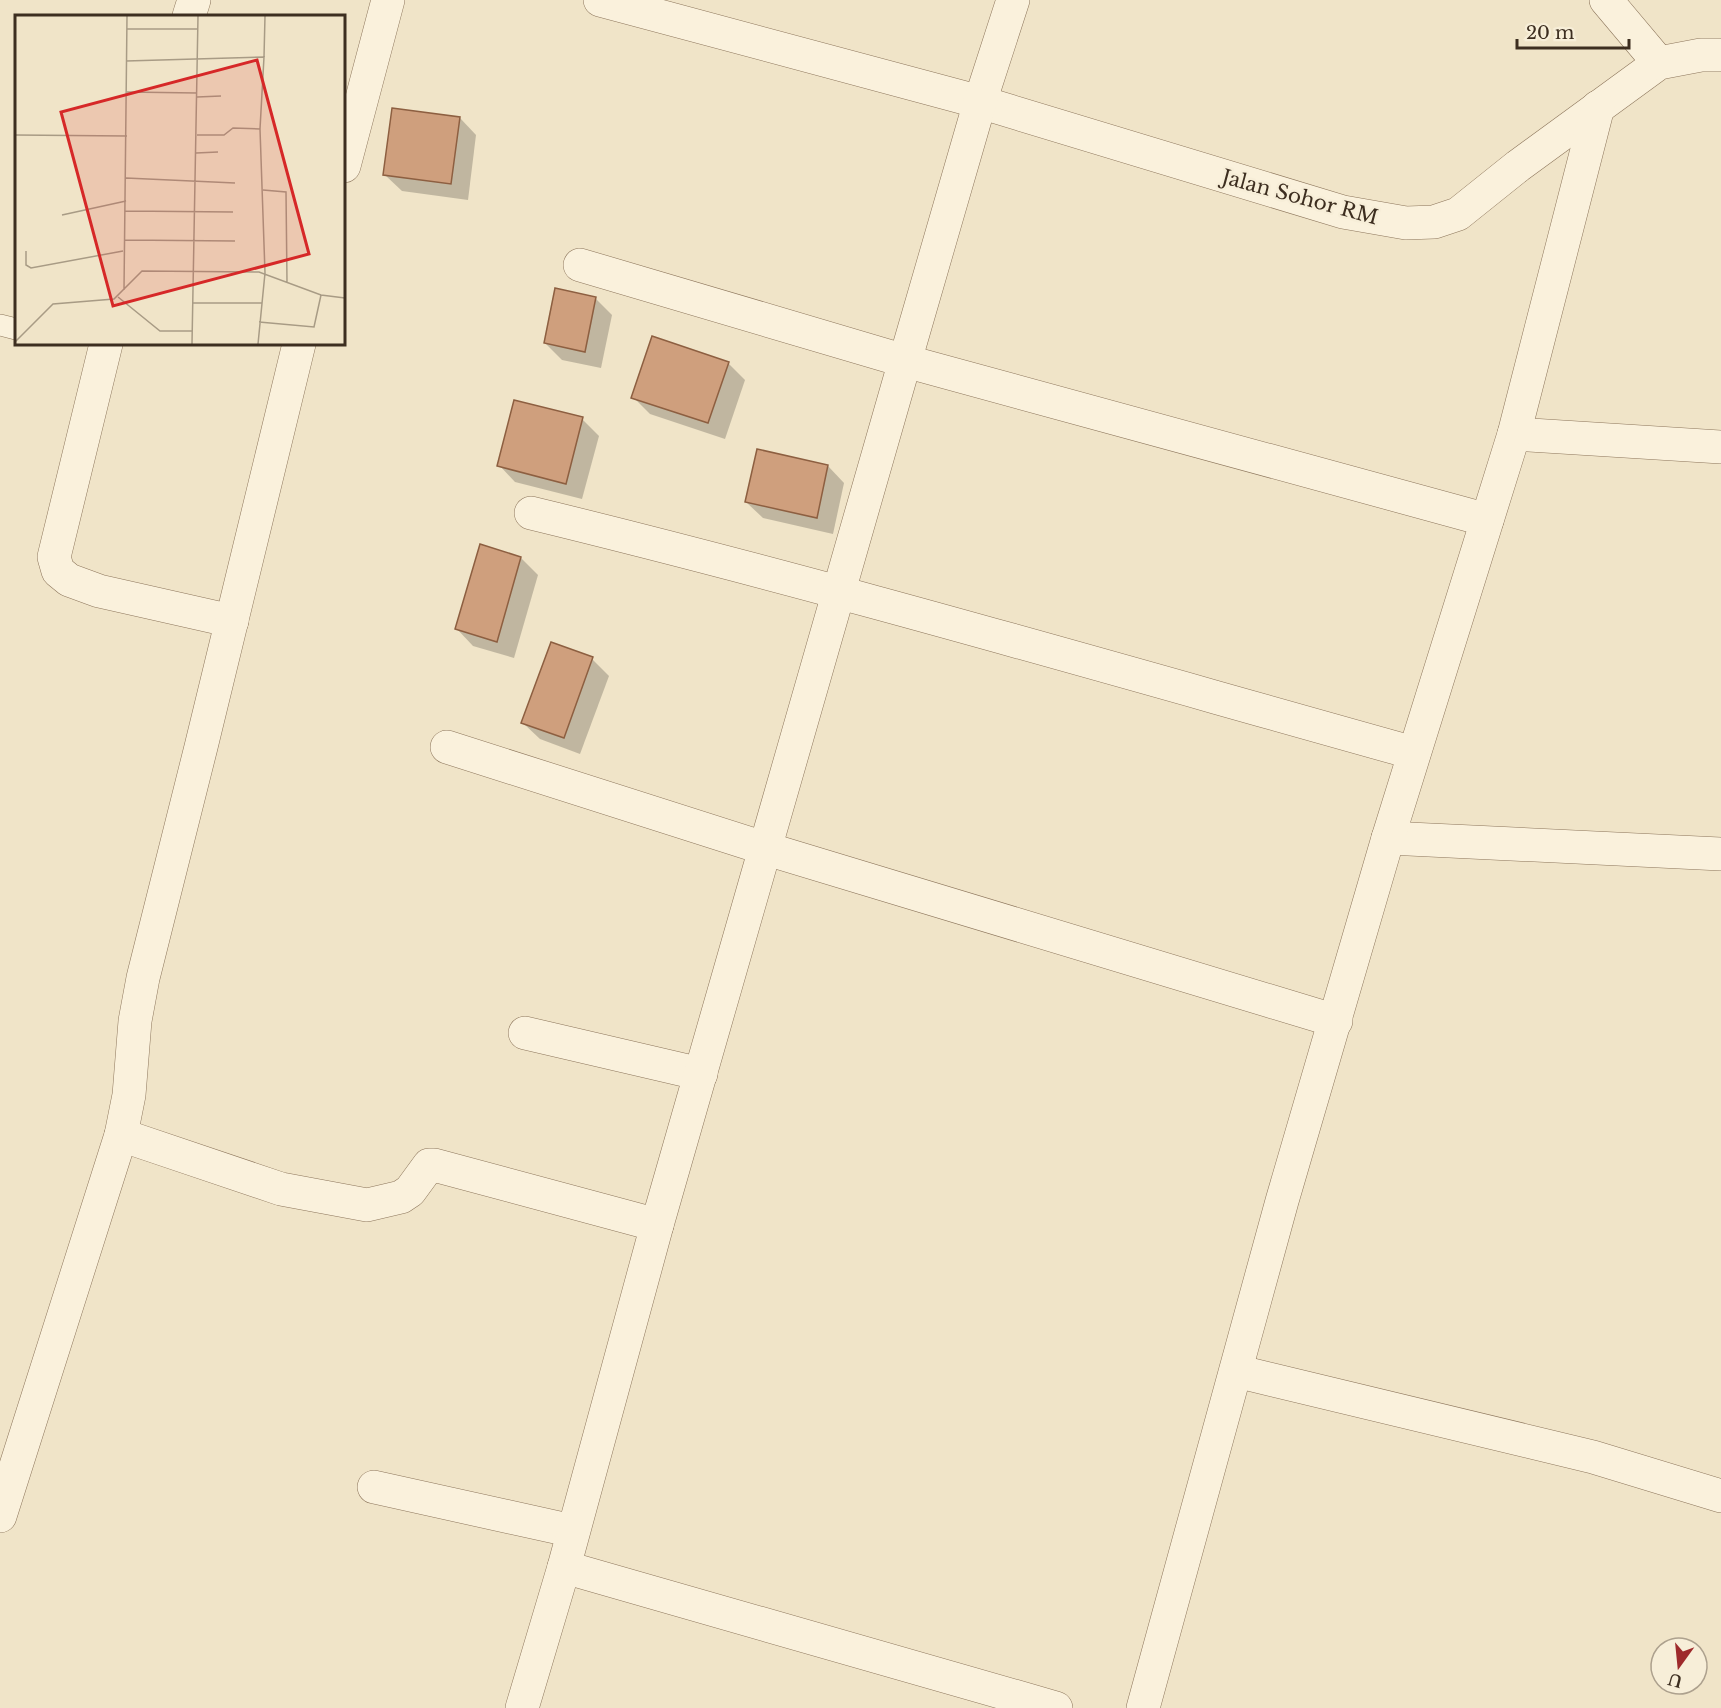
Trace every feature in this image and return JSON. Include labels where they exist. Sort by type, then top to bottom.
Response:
[{"type":"street","points":[[189,15],[194,0]]},
{"type":"street","points":[[345,162],[388,0]]},
{"type":"street","name":"Jalan Sohor RM","points":[[600,0],[980,102],[1343,212],[1406,224],[1434,222],[1458,214],[1518,166],[1659,63],[1701,54],[1721,55]]},
{"type":"street","points":[[522,1708],[564,1567],[657,1225],[980,102],[1012,0]]},
{"type":"street","points":[[1606,0],[1659,63]]},
{"type":"street","points":[[1143,1708],[1282,1201],[1388,838],[1514,434],[1598,107]]},
{"type":"street","points":[[580,265],[905,361],[1487,520]]},
{"type":"street","points":[[101,345],[54,557],[58,571],[69,580],[99,591],[232,621]]},
{"type":"street","points":[[0,1516],[121,1135],[129,1095],[135,1021],[143,978],[299,345]]},
{"type":"street","points":[[1514,434],[1721,447]]},
{"type":"street","points":[[531,513],[636,538],[839,593],[1414,753]]},
{"type":"street","points":[[447,747],[767,849],[1336,1021]]},
{"type":"street","points":[[1388,838],[1721,854]]},
{"type":"street","points":[[525,1033],[701,1074]]},
{"type":"street","points":[[121,1135],[281,1189],[367,1205],[401,1197],[410,1191],[429,1165],[435,1165],[657,1225]]},
{"type":"street","points":[[1236,1371],[1593,1457],[1721,1496]]},
{"type":"street","points":[[374,1487],[573,1531]]},
{"type":"street","points":[[564,1567],[1056,1708]]},
{"type":"lane","points":[[0,326],[15,329]]},
{"type":"building","points":[[392,108],[460,117],[451,184],[383,175]]},
{"type":"building","points":[[555,288],[596,297],[585,352],[544,343]]},
{"type":"building","points":[[652,336],[729,362],[708,423],[631,398]]},
{"type":"building","points":[[514,400],[583,417],[566,484],[497,466]]},
{"type":"building","points":[[757,449],[828,465],[817,518],[745,502]]},
{"type":"building","points":[[480,544],[521,557],[497,642],[455,629]]},
{"type":"building","points":[[551,642],[593,657],[564,738],[521,723]]}]
